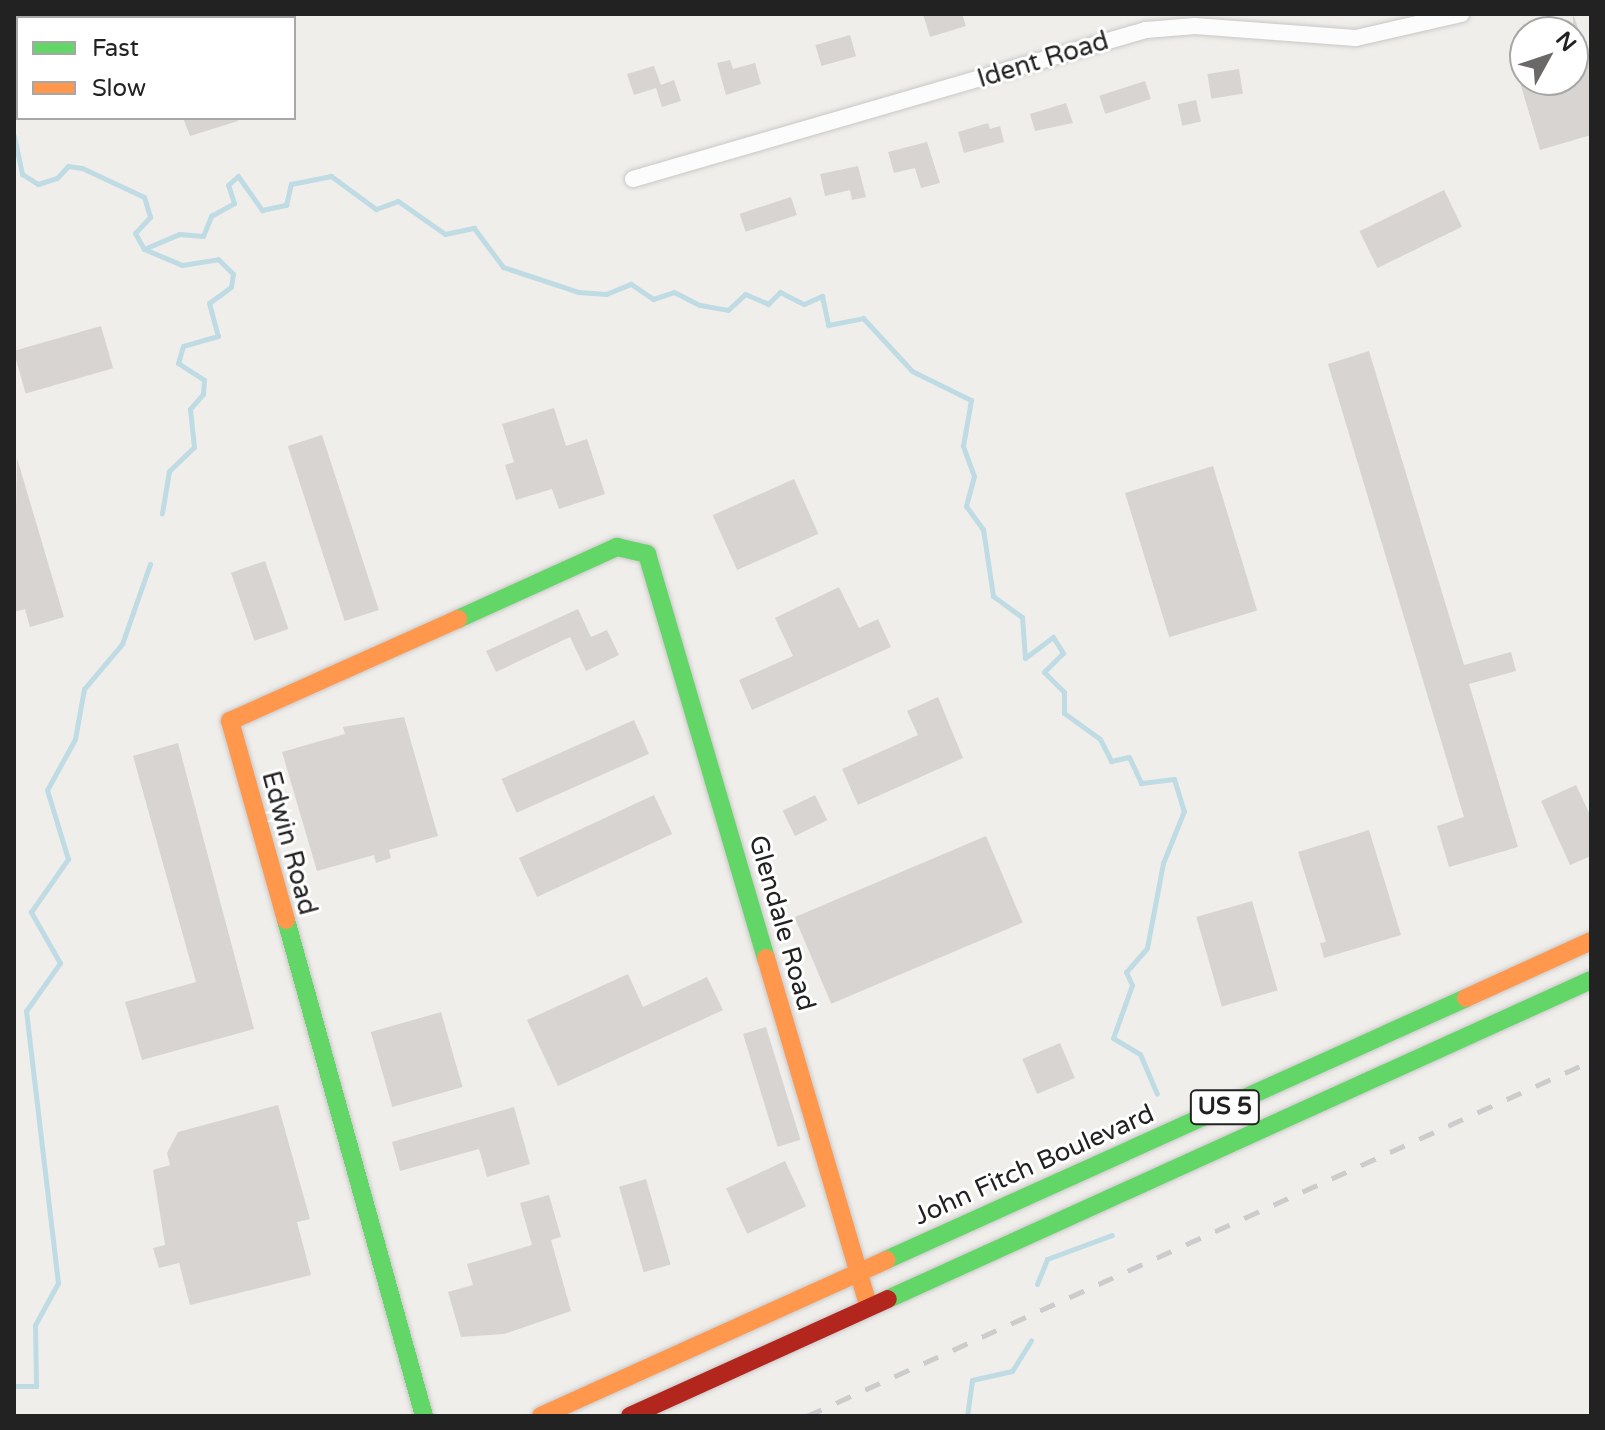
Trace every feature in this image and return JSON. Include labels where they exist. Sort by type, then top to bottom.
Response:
[{"type":"main road","name":"Edwin Road","points":[[424,1416],[230,721],[617,547],[647,554]]},
{"type":"main road","name":"Glendale Road","points":[[647,554],[869,1307]]},
{"type":"main road","name":"John Fitch Boulevard","points":[[541,1416],[1591,941]]},
{"type":"main road","name":"US 5","points":[[630,1416],[1591,980]]},
{"type":"street","name":"Ident Road","points":[[633,179],[1146,30],[1195,26],[1299,39],[1356,38],[1461,14]]},
{"type":"building","points":[[923,14],[962,14],[966,26],[930,37]]},
{"type":"building","points":[[850,35],[856,56],[821,66],[815,45]]},
{"type":"building","points":[[1589,58],[1591,135],[1540,150],[1524,96],[1589,96]]},
{"type":"building","points":[[730,60],[733,69],[755,63],[761,84],[726,95],[717,63]]},
{"type":"building","points":[[654,66],[661,85],[674,80],[681,101],[662,107],[656,88],[634,95],[627,74]]},
{"type":"building","points":[[1239,69],[1243,94],[1211,99],[1207,74]]},
{"type":"building","points":[[1145,81],[1151,99],[1105,114],[1099,96]]},
{"type":"building","points":[[1196,100],[1201,121],[1182,126],[1177,104]]},
{"type":"building","points":[[1066,103],[1073,123],[1035,131],[1030,114]]},
{"type":"building","points":[[184,120],[238,121],[190,136]]},
{"type":"building","points":[[988,123],[990,129],[1000,126],[1004,142],[964,153],[958,132]]},
{"type":"building","points":[[927,142],[940,183],[921,188],[915,168],[894,173],[888,152]]},
{"type":"building","points":[[858,166],[866,197],[852,200],[850,190],[825,196],[820,174]]},
{"type":"building","points":[[1444,190],[1462,227],[1377,268],[1360,231]]},
{"type":"building","points":[[791,197],[797,215],[746,232],[740,214]]},
{"type":"building","points":[[101,326],[113,368],[26,393],[14,351]]},
{"type":"building","points":[[1369,351],[1464,665],[1511,652],[1516,671],[1469,684],[1518,847],[1449,867],[1437,826],[1464,817],[1328,364]]},
{"type":"building","points":[[554,408],[566,446],[587,439],[605,494],[559,509],[552,489],[516,500],[505,465],[514,462],[502,424]]},
{"type":"building","points":[[322,435],[379,610],[345,621],[288,446]]},
{"type":"building","points":[[17,458],[64,617],[30,627],[25,609],[14,612]]},
{"type":"building","points":[[1213,466],[1257,610],[1169,637],[1125,493]]},
{"type":"building","points":[[794,479],[818,534],[737,570],[713,515]]},
{"type":"building","points":[[265,561],[288,629],[254,641],[231,573]]},
{"type":"building","points":[[839,587],[859,628],[878,619],[891,647],[752,710],[739,680],[793,656],[775,618]]},
{"type":"building","points":[[578,609],[591,637],[607,630],[619,655],[586,671],[570,637],[496,672],[486,651]]},
{"type":"building","points":[[938,697],[963,758],[858,805],[842,769],[918,735],[907,711]]},
{"type":"building","points":[[404,717],[438,836],[389,850],[391,858],[376,863],[374,855],[317,871],[282,752],[345,734],[343,727]]},
{"type":"building","points":[[634,720],[649,754],[517,813],[502,779]]},
{"type":"building","points":[[178,743],[254,1029],[142,1060],[125,1002],[196,982],[133,756]]},
{"type":"building","points":[[1576,785],[1591,817],[1591,856],[1570,865],[1541,801]]},
{"type":"building","points":[[654,795],[672,834],[537,897],[519,858]]},
{"type":"building","points":[[815,795],[827,820],[795,836],[783,811]]},
{"type":"building","points":[[1369,830],[1401,935],[1324,958],[1320,943],[1326,942],[1298,852]]},
{"type":"building","points":[[986,836],[1023,923],[831,1004],[795,917]]},
{"type":"building","points":[[1252,901],[1278,990],[1222,1006],[1196,917]]},
{"type":"building","points":[[628,974],[643,1007],[707,977],[723,1010],[558,1086],[527,1020]]},
{"type":"building","points":[[441,1012],[462,1087],[392,1107],[371,1032]]},
{"type":"building","points":[[766,1027],[800,1140],[778,1147],[743,1034]]},
{"type":"building","points":[[1060,1043],[1075,1078],[1037,1094],[1022,1059]]},
{"type":"building","points":[[278,1105],[310,1219],[297,1222],[311,1275],[190,1305],[179,1263],[159,1268],[153,1248],[165,1245],[153,1170],[170,1165],[167,1153],[178,1132]]},
{"type":"building","points":[[514,1107],[530,1164],[487,1177],[479,1149],[400,1171],[392,1142]]},
{"type":"building","points":[[785,1161],[806,1206],[747,1234],[726,1188]]},
{"type":"building","points":[[646,1179],[671,1265],[644,1272],[619,1187]]},
{"type":"building","points":[[549,1195],[561,1237],[551,1240],[571,1311],[504,1334],[461,1337],[448,1292],[473,1285],[467,1264],[532,1245],[520,1203]]},
{"type":"waterway","points":[[14,136],[22,174],[38,184],[57,178],[68,166],[82,168],[144,197],[150,217],[135,233],[144,249]]},
{"type":"waterway","points":[[144,249],[179,234],[203,236],[211,216],[234,203],[228,185],[238,176],[262,210],[286,205],[291,184],[331,176],[376,209],[398,201],[445,234],[474,228],[503,267],[578,292],[606,294],[631,284],[653,299],[674,292],[700,305],[728,310],[745,294],[768,304],[780,292],[804,304],[822,296],[828,325],[863,318],[912,371],[971,400],[963,446],[974,476],[966,506],[983,529],[993,596],[1022,617],[1025,658],[1053,637],[1063,653],[1044,672],[1064,692],[1064,713],[1100,739],[1111,761],[1129,757],[1141,783],[1174,779],[1184,811],[1163,863],[1147,948],[1126,972],[1132,985],[1113,1038],[1140,1054],[1157,1094]]},
{"type":"waterway","points":[[144,249],[182,265],[218,259],[233,274],[231,287],[209,303],[218,336],[183,346],[178,363],[204,380],[203,394],[190,409],[194,447],[169,471],[162,513]]},
{"type":"waterway","points":[[14,1386],[36,1386],[35,1325],[58,1283],[26,1011],[60,963],[31,912],[68,859],[47,790],[75,739],[84,689],[122,644],[150,564]]},
{"type":"waterway","points":[[1037,1284],[1047,1259],[1112,1235]]},
{"type":"waterway","points":[[967,1416],[972,1380],[1012,1371],[1031,1341]]},
{"type":"railway","points":[[807,1416],[1591,1061]]},
{"type":"traffic: fast","points":[[458,619],[617,547],[647,554],[766,958]]},
{"type":"traffic: fast","points":[[286,920],[424,1416]]},
{"type":"traffic: fast","points":[[888,1299],[1591,980]]},
{"type":"traffic: fast","points":[[886,1260],[1466,998]]},
{"type":"traffic: slow","points":[[286,920],[230,721],[458,619]]},
{"type":"traffic: slow","points":[[1466,998],[1591,941]]},
{"type":"traffic: slow","points":[[766,958],[869,1307]]},
{"type":"traffic: slow","points":[[541,1416],[886,1260]]},
{"type":"traffic: jam","points":[[630,1416],[888,1299]]}]
